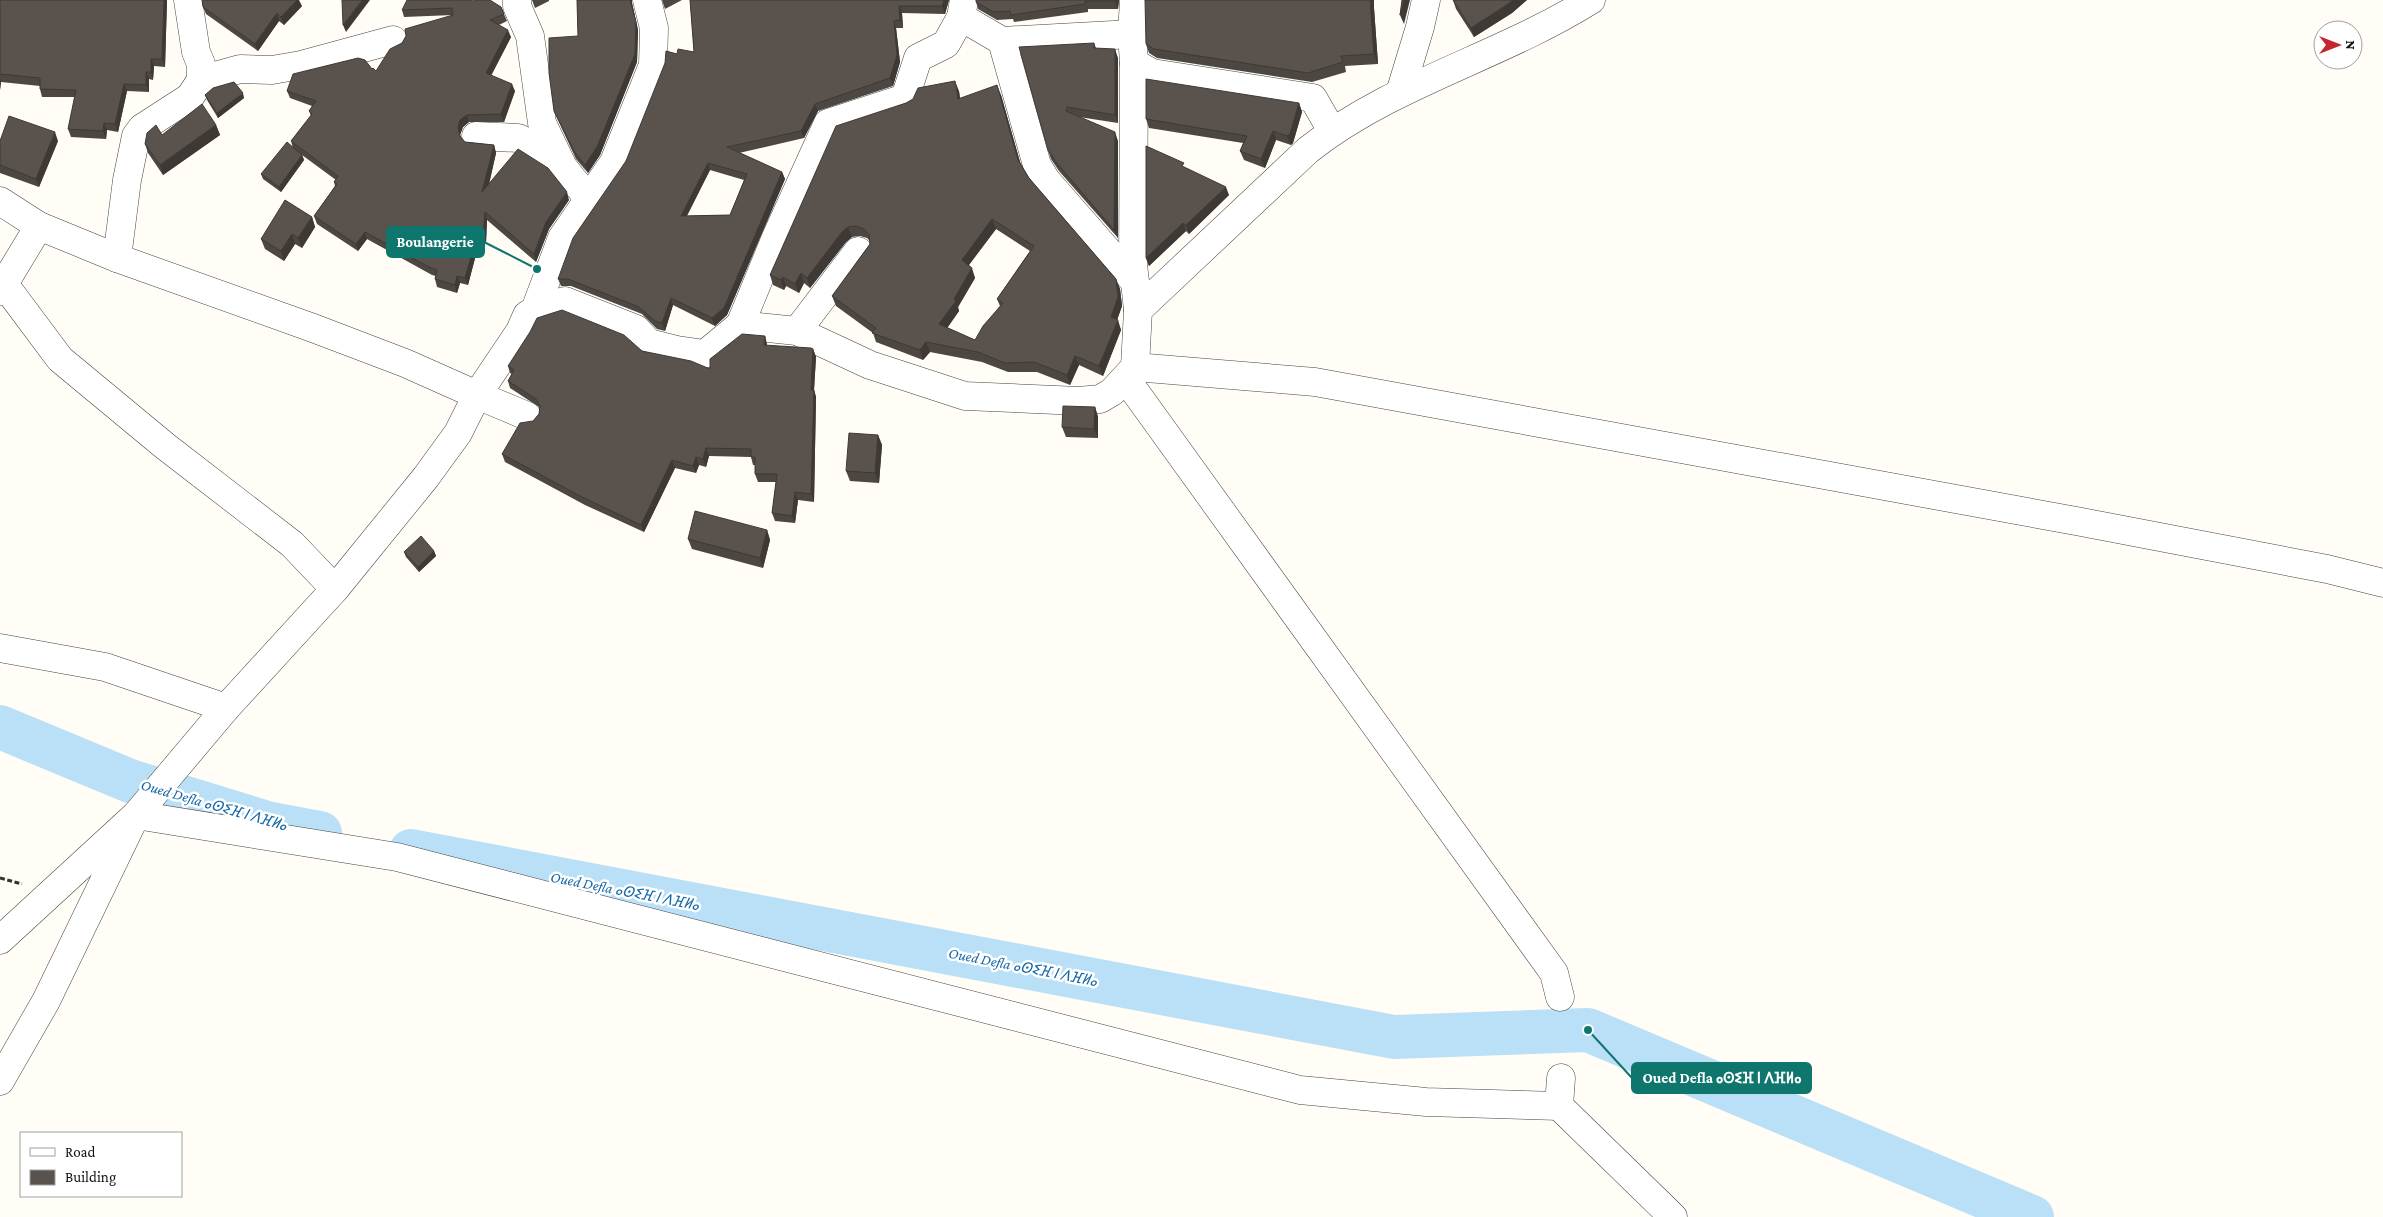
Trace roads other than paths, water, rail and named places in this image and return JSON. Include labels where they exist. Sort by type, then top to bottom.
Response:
[{"type":"street","points":[[117,258],[127,180],[136,136],[142,128],[190,97],[201,80],[201,64],[196,52],[188,0]]},
{"type":"street","points":[[517,0],[517,6],[530,36],[542,123],[563,167],[588,198]]},
{"type":"street","points":[[535,310],[562,238],[614,162],[653,65],[654,28],[647,0]]},
{"type":"street","points":[[740,325],[797,331],[870,365],[965,396],[1079,402],[1100,399],[1112,392],[1130,373],[1138,310],[1133,265],[1134,64],[1132,34],[1134,0]]},
{"type":"street","points":[[1400,93],[1426,0]]},
{"type":"street","points":[[1138,310],[1308,150],[1332,131],[1400,93],[1560,19],[1591,0]]},
{"type":"street","points":[[0,940],[137,814],[221,715],[336,589],[426,477],[458,433],[477,395],[520,331],[527,315],[535,310],[565,301],[636,329],[649,343],[704,354],[740,325],[777,235],[828,122],[905,98],[918,58],[946,44],[962,8],[1002,41],[1037,165],[1046,180],[1135,282]]},
{"type":"street","points":[[1002,41],[1132,34]]},
{"type":"street","points":[[201,80],[240,69],[272,70],[301,65],[393,40]]},
{"type":"street","points":[[1134,64],[1152,73],[1313,98],[1332,131]]},
{"type":"street","points":[[476,136],[518,138],[533,145],[563,167]]},
{"type":"street","points":[[0,200],[39,226],[117,258],[405,363],[527,416]]},
{"type":"street","points":[[39,226],[1,286],[60,359],[165,446],[292,544],[336,589]]},
{"type":"street","points":[[797,331],[858,251]]},
{"type":"street","points":[[1130,373],[1315,382],[2076,521],[2327,570],[2383,583]]},
{"type":"street","points":[[1130,373],[1554,973],[1560,997]]},
{"type":"street","points":[[0,648],[105,668],[221,715]]},
{"type":"street","points":[[0,1081],[46,1001],[137,814]]},
{"type":"street","points":[[137,814],[397,857],[1300,1090],[1426,1102],[1559,1106],[1673,1217]]},
{"type":"street","points":[[52,892],[89,911]]},
{"type":"street","points":[[1559,1106],[1561,1078]]},
{"type":"waterway","name":"Oued Defla ⴰⵙⵉⴼ ⵏ ⴷⴼⵍⴰ","points":[[0,727],[130,781],[267,823],[320,833]]},
{"type":"waterway","name":"Oued Defla ⴰⵙⵉⴼ ⵏ ⴷⴼⵍⴰ","points":[[411,851],[1394,1037],[1588,1030],[2032,1217]]},
{"type":"place","name":"Boulangerie","points":[[537,269]]},
{"type":"place","name":"Oued Defla ⴰⵙⵉⴼ ⵏ ⴷⴼⵍⴰ","points":[[1588,1030]]}]
